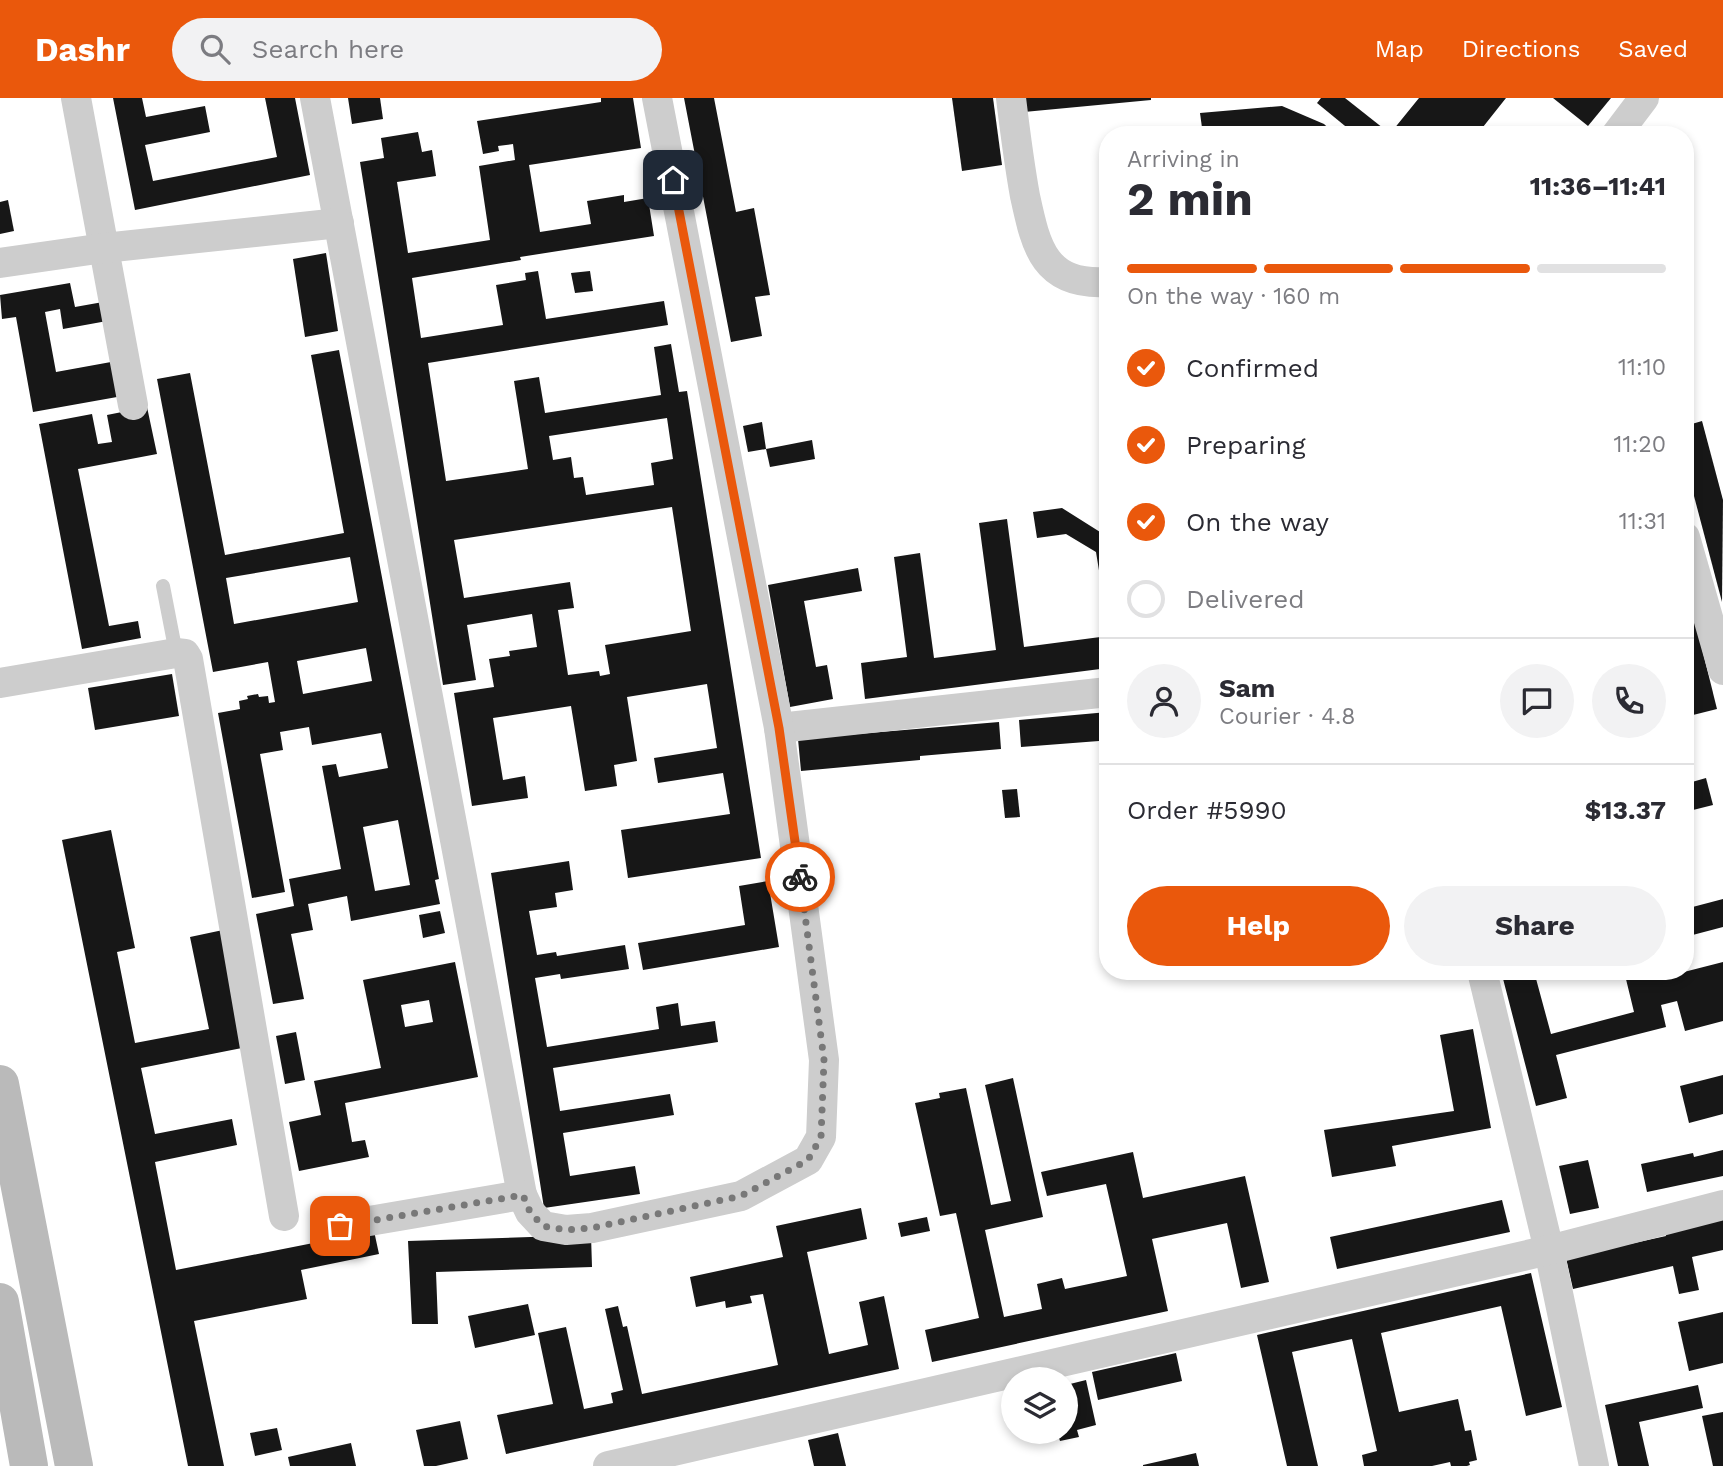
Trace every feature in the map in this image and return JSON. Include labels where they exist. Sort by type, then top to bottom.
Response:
[{"type":"main road","points":[[0,1084],[74,1466]]},
{"type":"main road","points":[[0,1301],[29,1466]]},
{"type":"street","points":[[76,98],[133,405]]},
{"type":"street","points":[[315,98],[523,1195],[530,1212],[543,1226],[566,1230],[592,1228],[741,1196],[808,1160],[821,1137],[824,1060],[779,728],[657,98]]},
{"type":"street","points":[[1011,98],[1021,175],[1034,238],[1044,257],[1059,272],[1073,279],[1099,283]]},
{"type":"street","points":[[1623,126],[1644,98]]},
{"type":"street","points":[[0,263],[104,248],[339,223]]},
{"type":"street","points":[[1694,568],[1723,670]]},
{"type":"street","points":[[0,683],[176,653],[184,654],[190,668],[284,1216]]},
{"type":"street","points":[[779,728],[1099,693]]},
{"type":"street","points":[[1484,980],[1549,1250],[1594,1466]]},
{"type":"street","points":[[340,1226],[523,1195]]},
{"type":"street","points":[[608,1466],[1549,1250],[1723,1205]]},
{"type":"lane","points":[[163,586],[176,653]]},
{"type":"building","points":[[113,98],[142,98],[146,117],[205,106],[210,132],[145,145],[153,181],[277,157],[265,98],[295,98],[310,175],[135,210]]},
{"type":"building","points":[[348,98],[380,98],[383,119],[352,124]]},
{"type":"building","points":[[601,98],[633,98],[641,148],[529,165],[540,232],[591,224],[587,201],[624,195],[624,202],[648,198],[654,236],[520,257],[521,260],[412,278],[421,338],[503,325],[496,285],[526,280],[525,273],[538,271],[546,319],[664,301],[668,325],[428,363],[446,481],[528,469],[514,381],[539,377],[545,413],[661,395],[654,347],[671,344],[679,392],[687,391],[761,858],[628,878],[621,830],[730,814],[723,773],[658,783],[654,758],[717,748],[707,684],[627,697],[637,761],[614,765],[617,786],[585,791],[571,706],[493,718],[503,780],[525,776],[528,798],[472,806],[454,693],[494,687],[489,659],[510,656],[509,651],[537,647],[532,614],[467,625],[476,680],[443,685],[360,162],[384,158],[381,138],[418,132],[422,152],[432,150],[436,176],[397,182],[408,253],[490,240],[479,166],[515,160],[513,144],[498,146],[499,151],[483,154],[477,121],[601,102]],"holes":[[[667,418],[673,459],[651,463],[654,485],[586,495],[583,477],[574,478],[571,457],[553,460],[549,436]],[[672,507],[691,631],[605,645],[610,674],[600,676],[599,671],[568,675],[558,610],[574,608],[570,582],[464,598],[454,540]]]},
{"type":"building","points":[[684,98],[714,98],[736,212],[754,208],[770,295],[755,297],[762,336],[731,342]]},
{"type":"building","points":[[952,98],[993,98],[1002,165],[962,171]]},
{"type":"building","points":[[1023,98],[1151,98],[1151,100],[1024,112]]},
{"type":"building","points":[[1321,98],[1345,98],[1380,126],[1345,126],[1317,103]]},
{"type":"building","points":[[1419,98],[1506,98],[1484,126],[1396,126]]},
{"type":"building","points":[[1553,98],[1611,98],[1588,126]]},
{"type":"building","points":[[1282,106],[1326,126],[1202,126],[1200,113]]},
{"type":"building","points":[[8,200],[14,231],[0,234],[0,202]]},
{"type":"building","points":[[326,253],[338,331],[305,337],[293,259]]},
{"type":"building","points":[[590,271],[593,291],[575,293],[571,273]]},
{"type":"building","points":[[70,283],[75,307],[103,302],[107,321],[63,329],[60,309],[45,312],[56,372],[111,362],[117,397],[33,412],[16,317],[2,319],[0,295]]},
{"type":"building","points":[[339,350],[439,879],[435,880],[440,904],[351,921],[347,896],[308,904],[313,930],[291,934],[304,999],[273,1004],[256,914],[294,906],[289,879],[341,869],[322,766],[336,764],[339,777],[388,768],[381,733],[312,745],[309,727],[280,732],[283,750],[260,754],[285,892],[252,898],[218,713],[240,709],[239,701],[248,699],[247,696],[268,696],[269,703],[275,702],[268,662],[213,672],[157,379],[190,373],[225,555],[344,533],[311,355]],"holes":[[[350,557],[358,602],[234,624],[226,578]],[[366,648],[372,681],[303,694],[297,661]],[[398,820],[410,885],[375,891],[363,827]]]},
{"type":"building","points":[[147,407],[157,454],[78,469],[109,626],[138,621],[141,638],[82,649],[39,424],[92,414],[98,444],[112,442],[107,415]]},
{"type":"building","points":[[1702,421],[1723,500],[1722,602],[1694,496],[1694,423]]},
{"type":"building","points":[[762,422],[766,449],[748,452],[743,426]]},
{"type":"building","points":[[812,440],[815,459],[770,467],[766,449]]},
{"type":"building","points":[[1062,508],[1099,531],[1099,570],[1096,552],[1066,534],[1037,538],[1033,512]]},
{"type":"building","points":[[1007,519],[1024,647],[1099,637],[1099,669],[865,699],[861,663],[907,657],[894,557],[920,553],[934,658],[996,650],[979,523]]},
{"type":"building","points":[[858,568],[862,591],[804,601],[816,667],[827,665],[833,699],[790,707],[768,585]]},
{"type":"building","points":[[1694,616],[1717,709],[1694,715]]},
{"type":"building","points":[[172,674],[179,716],[95,730],[88,688]]},
{"type":"building","points":[[1099,713],[1099,741],[1021,747],[1019,720]]},
{"type":"building","points":[[999,722],[1001,749],[801,771],[798,739]]},
{"type":"building","points":[[1706,778],[1713,805],[1694,810],[1694,781]]},
{"type":"building","points":[[1017,789],[1020,817],[1005,818],[1002,790]]},
{"type":"building","points":[[111,830],[135,948],[117,952],[135,1043],[209,1029],[190,937],[223,930],[247,1047],[141,1068],[155,1134],[232,1119],[237,1145],[155,1162],[176,1270],[374,1231],[379,1254],[301,1270],[307,1299],[194,1321],[224,1466],[188,1466],[62,840]]},
{"type":"building","points":[[569,861],[573,890],[555,893],[557,907],[529,911],[537,955],[556,952],[557,956],[625,945],[629,969],[561,979],[560,974],[535,978],[547,1047],[659,1029],[656,1007],[678,1003],[681,1026],[715,1021],[718,1042],[553,1068],[560,1111],[670,1094],[674,1115],[563,1133],[570,1176],[635,1166],[640,1194],[544,1208],[491,873]]},
{"type":"building","points":[[768,881],[779,947],[643,970],[638,943],[745,925],[739,886]]},
{"type":"building","points":[[1723,899],[1723,927],[1694,935],[1694,907]]},
{"type":"building","points":[[440,911],[445,933],[423,938],[419,915]]},
{"type":"building","points":[[455,962],[478,1077],[345,1103],[352,1142],[365,1140],[369,1157],[299,1171],[289,1122],[321,1115],[314,1081],[381,1068],[363,980]],"holes":[[[429,1000],[433,1022],[405,1027],[401,1005]]]},
{"type":"building","points":[[1723,962],[1723,1021],[1685,1031],[1677,1001],[1661,1005],[1666,1027],[1556,1055],[1567,1098],[1536,1106],[1503,980],[1536,980],[1551,1034],[1634,1012],[1626,980],[1694,980],[1694,969]]},
{"type":"building","points":[[1473,1029],[1491,1128],[1392,1146],[1396,1166],[1332,1177],[1324,1130],[1454,1111],[1440,1035]]},
{"type":"building","points":[[296,1032],[305,1080],[285,1084],[276,1036]]},
{"type":"building","points":[[1723,1075],[1723,1114],[1689,1123],[1680,1086]]},
{"type":"building","points":[[1013,1078],[1043,1217],[985,1230],[1004,1317],[1042,1309],[1037,1284],[1062,1278],[1065,1289],[1127,1276],[1106,1184],[1047,1196],[1041,1172],[1133,1152],[1143,1198],[1245,1176],[1269,1282],[1241,1288],[1227,1223],[1152,1239],[1168,1311],[932,1362],[925,1330],[979,1318],[956,1213],[940,1216],[915,1103],[940,1098],[939,1093],[966,1088],[991,1205],[1011,1201],[985,1085]]},
{"type":"building","points":[[1723,1150],[1723,1176],[1647,1192],[1641,1164]]},
{"type":"building","points":[[1588,1160],[1599,1208],[1570,1214],[1559,1166]]},
{"type":"building","points":[[1502,1200],[1510,1232],[1337,1269],[1330,1237]]},
{"type":"building","points":[[861,1208],[867,1239],[807,1252],[829,1354],[868,1345],[859,1302],[884,1296],[899,1369],[506,1454],[497,1415],[553,1404],[538,1333],[566,1327],[584,1409],[613,1403],[611,1393],[623,1390],[605,1309],[618,1306],[623,1327],[627,1326],[642,1394],[778,1365],[763,1294],[750,1296],[752,1303],[726,1308],[725,1301],[696,1307],[690,1277],[783,1257],[776,1226]]},
{"type":"building","points":[[1723,1215],[1723,1250],[1692,1257],[1699,1290],[1679,1294],[1673,1266],[1573,1289],[1566,1258],[1666,1236],[1664,1228]]},
{"type":"building","points":[[927,1217],[930,1231],[901,1237],[898,1223]]},
{"type":"building","points":[[591,1235],[592,1267],[436,1272],[438,1324],[412,1324],[408,1241]]},
{"type":"building","points":[[1531,1273],[1562,1407],[1526,1416],[1501,1306],[1381,1333],[1399,1412],[1458,1399],[1465,1431],[1471,1430],[1477,1460],[1469,1462],[1470,1465],[1467,1466],[1451,1466],[1450,1462],[1432,1466],[1364,1466],[1362,1455],[1377,1451],[1352,1339],[1292,1352],[1318,1466],[1287,1466],[1257,1335]]},
{"type":"building","points":[[528,1304],[535,1335],[475,1348],[468,1316]]},
{"type":"building","points":[[1723,1312],[1723,1363],[1689,1371],[1678,1322]]},
{"type":"building","points":[[1176,1353],[1182,1381],[1098,1400],[1092,1372]]},
{"type":"building","points":[[1086,1380],[1096,1425],[1078,1430],[1078,1382]]},
{"type":"building","points":[[1698,1385],[1703,1408],[1639,1422],[1649,1466],[1618,1466],[1605,1405]]},
{"type":"building","points":[[1723,1412],[1723,1466],[1713,1466],[1702,1416]]},
{"type":"building","points":[[460,1421],[468,1459],[424,1466],[416,1430]]},
{"type":"building","points":[[277,1428],[282,1450],[255,1456],[250,1433]]},
{"type":"building","points":[[838,1433],[846,1466],[814,1466],[808,1440]]},
{"type":"building","points":[[351,1443],[356,1466],[290,1466],[288,1457]]},
{"type":"building","points":[[1196,1453],[1199,1466],[1143,1466],[1143,1465]]},
{"type":"way so far","points":[[340,1226],[523,1195],[530,1212],[543,1226],[566,1230],[592,1228],[741,1196],[808,1160],[821,1137],[824,1060],[800,877]]},
{"type":"route","points":[[673,180],[779,728],[800,877]]}]
